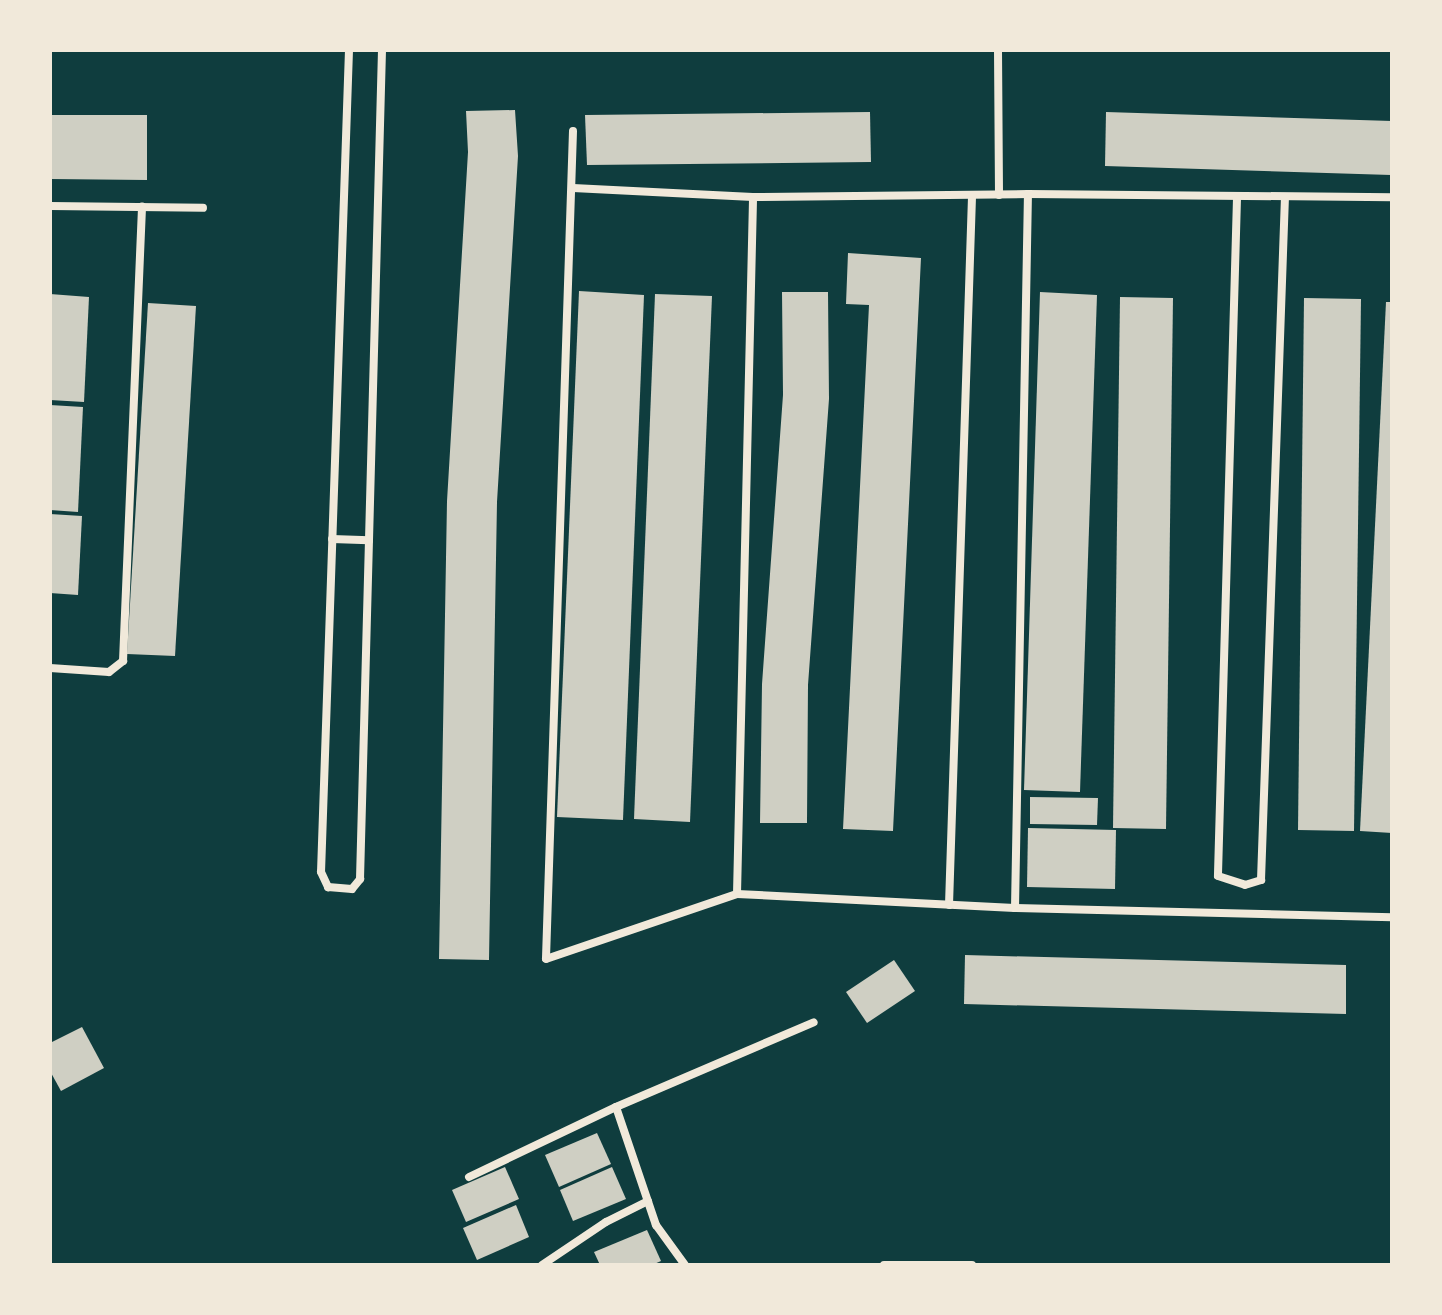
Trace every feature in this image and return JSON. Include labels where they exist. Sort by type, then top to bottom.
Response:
[{"type":"street","points":[[349,50],[321,872],[328,887],[352,889],[360,879],[382,50]]},
{"type":"street","points":[[998,50],[999,195]]},
{"type":"street","points":[[573,131],[546,959],[737,894],[1015,908],[1392,917]]},
{"type":"street","points":[[573,188],[753,197],[1028,194],[1392,197]]},
{"type":"street","points":[[1015,908],[1028,194]]},
{"type":"street","points":[[949,905],[972,195]]},
{"type":"street","points":[[737,894],[753,197]]},
{"type":"street","points":[[1237,198],[1218,876],[1245,885],[1261,880],[1285,197]]},
{"type":"street","points":[[50,206],[203,208]]},
{"type":"street","points":[[50,668],[109,672],[123,661],[142,206]]},
{"type":"street","points":[[332,539],[369,540]]},
{"type":"street","points":[[469,1177],[616,1107],[814,1022]]},
{"type":"street","points":[[616,1107],[656,1225],[685,1265]]},
{"type":"street","points":[[542,1265],[606,1222],[648,1201]]},
{"type":"street","points":[[884,1265],[972,1265]]},
{"type":"building","points":[[515,110],[518,156],[497,502],[489,960],[439,959],[447,501],[468,152],[466,111]]},
{"type":"building","points":[[870,112],[871,162],[587,165],[585,115]]},
{"type":"building","points":[[1106,112],[1392,121],[1391,175],[1105,166]]},
{"type":"building","points":[[50,115],[147,115],[147,180],[50,179]]},
{"type":"building","points":[[848,253],[921,258],[893,831],[843,829],[869,305],[846,304]]},
{"type":"building","points":[[579,291],[644,295],[623,820],[557,817]]},
{"type":"building","points":[[782,292],[828,292],[829,399],[808,685],[807,823],[760,823],[762,684],[783,395]]},
{"type":"building","points":[[1040,292],[1097,295],[1080,792],[1024,790]]},
{"type":"building","points":[[50,294],[89,297],[84,402],[50,400]]},
{"type":"building","points":[[655,294],[712,296],[690,822],[634,819]]},
{"type":"building","points":[[1120,297],[1173,298],[1166,829],[1113,828]]},
{"type":"building","points":[[1304,298],[1361,299],[1354,831],[1298,830]]},
{"type":"building","points":[[1386,302],[1392,302],[1392,833],[1360,831]]},
{"type":"building","points":[[148,303],[196,306],[175,656],[127,654]]},
{"type":"building","points":[[50,405],[83,407],[78,512],[50,510]]},
{"type":"building","points":[[50,514],[82,516],[78,595],[50,593]]},
{"type":"building","points":[[1030,797],[1098,798],[1097,825],[1030,824]]},
{"type":"building","points":[[1028,828],[1116,830],[1115,889],[1027,887]]},
{"type":"building","points":[[965,955],[1346,965],[1346,1014],[964,1004]]},
{"type":"building","points":[[894,960],[915,991],[867,1023],[846,992]]},
{"type":"building","points":[[82,1027],[104,1068],[61,1091],[50,1071],[50,1043]]},
{"type":"building","points":[[597,1133],[611,1164],[559,1187],[545,1155]]},
{"type":"building","points":[[505,1167],[519,1199],[466,1222],[452,1190]]},
{"type":"building","points":[[612,1167],[626,1199],[573,1221],[560,1190]]},
{"type":"building","points":[[516,1205],[529,1237],[477,1260],[463,1228]]},
{"type":"building","points":[[647,1230],[661,1261],[652,1265],[600,1265],[594,1252]]}]
